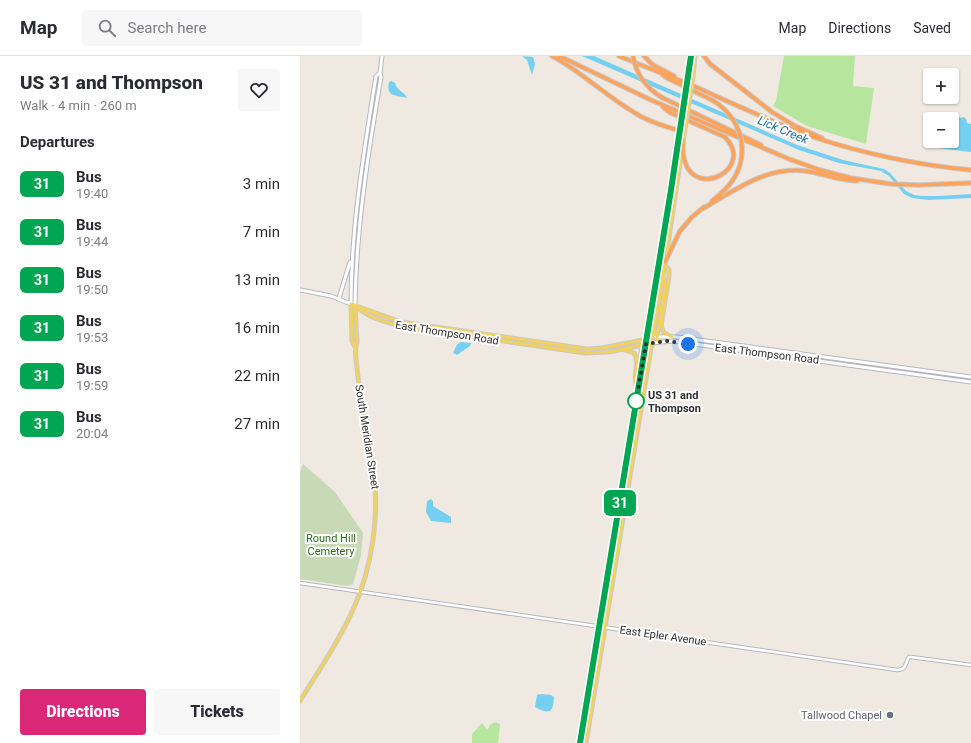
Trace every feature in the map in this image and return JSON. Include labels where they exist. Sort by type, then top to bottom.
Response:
[{"type":"highway","points":[[552,56],[577,71],[635,114],[680,131]]},
{"type":"highway","points":[[558,56],[651,100],[781,156],[820,170],[869,182]]},
{"type":"highway","points":[[619,56],[698,88],[775,122],[828,141],[864,152],[896,159],[971,170]]},
{"type":"highway","points":[[633,56],[636,69],[643,81],[663,98],[750,139],[781,156]]},
{"type":"highway","points":[[644,56],[653,65],[698,88]]},
{"type":"highway","points":[[704,56],[710,64],[772,112],[828,141]]},
{"type":"highway","points":[[661,73],[667,78],[712,100],[725,110],[735,122],[742,147],[741,163],[734,180],[726,190],[692,217],[680,231],[665,263]]},
{"type":"highway","points":[[651,100],[671,113],[725,137],[733,152],[730,167],[726,172],[716,178],[708,179],[697,177],[685,164],[683,156],[683,141]]},
{"type":"highway","points":[[702,209],[759,178],[782,171],[806,171],[851,181],[887,184],[911,185],[971,183]]},
{"type":"main road","name":"South Meridian Street","points":[[355,347],[357,342],[355,306],[359,230],[381,77],[380,72],[382,56]]},
{"type":"main road","points":[[580,743],[692,56]]},
{"type":"main road","points":[[586,743],[652,343],[655,337],[692,77],[692,56]]},
{"type":"main road","name":"South Meridian Street","points":[[300,701],[341,634],[361,591],[372,546],[376,498],[373,465],[360,391],[355,347],[352,341],[351,304],[352,260],[356,213],[376,76],[380,72]]},
{"type":"main road","points":[[661,252],[660,269],[663,275]]},
{"type":"main road","name":"South Meridian Street","points":[[339,298],[348,267],[352,260]]},
{"type":"main road","points":[[665,263],[669,270],[669,276],[661,326],[664,333],[672,337]]},
{"type":"main road","name":"East Thompson Road","points":[[300,290],[339,298],[355,306],[401,322],[581,348],[602,348],[655,337],[672,337],[971,377]]},
{"type":"main road","name":"East Thompson Road","points":[[355,306],[360,310],[384,321],[406,327],[585,354],[602,353],[660,341],[672,341],[971,382]]},
{"type":"main road","points":[[655,337],[660,341]]},
{"type":"main road","points":[[637,341],[641,341],[644,344]]},
{"type":"main road","points":[[623,349],[632,351],[635,355],[635,378],[638,388]]},
{"type":"main road","points":[[806,359],[807,355]]},
{"type":"main road","points":[[641,374],[643,398]]},
{"type":"street","name":"East Epler Avenue","points":[[300,583],[898,670],[903,670],[905,668],[909,657],[971,665]]},
{"type":"green space","points":[[784,56],[855,56],[853,86],[874,88],[866,144],[807,126],[773,106],[776,101]]},
{"type":"green space","name":"Round Hill Cemetery","points":[[303,464],[335,492],[363,533],[361,555],[353,584],[347,586],[300,579],[300,472]]},
{"type":"green space","points":[[495,722],[500,724],[498,743],[472,743],[472,734],[482,723],[487,730],[490,725]]},
{"type":"water","points":[[522,56],[533,57],[535,64],[532,75],[527,60]]},
{"type":"water","name":"Lick Creek","points":[[582,56],[594,56],[797,145],[843,160],[884,169],[890,173],[906,191],[914,195],[939,196],[971,194],[971,198],[928,200],[912,198],[904,194],[889,176],[881,171],[839,163],[799,150]]},
{"type":"water","points":[[391,81],[395,83],[407,98],[395,96],[390,93],[388,87],[389,82]]},
{"type":"water","points":[[959,117],[964,117],[967,123],[971,124],[971,152],[937,148],[959,148]]},
{"type":"water","points":[[461,342],[471,343],[470,346],[457,355],[453,353],[457,345]]},
{"type":"water","points":[[431,499],[433,501],[433,506],[451,517],[451,523],[431,521],[426,512],[427,501]]},
{"type":"water","points":[[537,695],[551,695],[554,697],[553,706],[550,711],[547,712],[535,707]]},
{"type":"bus line","name":"31","points":[[580,743],[671,190],[691,56]]},
{"type":"place","name":"US 31 and Thompson","points":[[636,401]]},
{"type":"place","name":"Tallwood Chapel","points":[[890,715]]},
{"type":"route","points":[[636,401],[646,344],[668,341],[688,344]]}]
